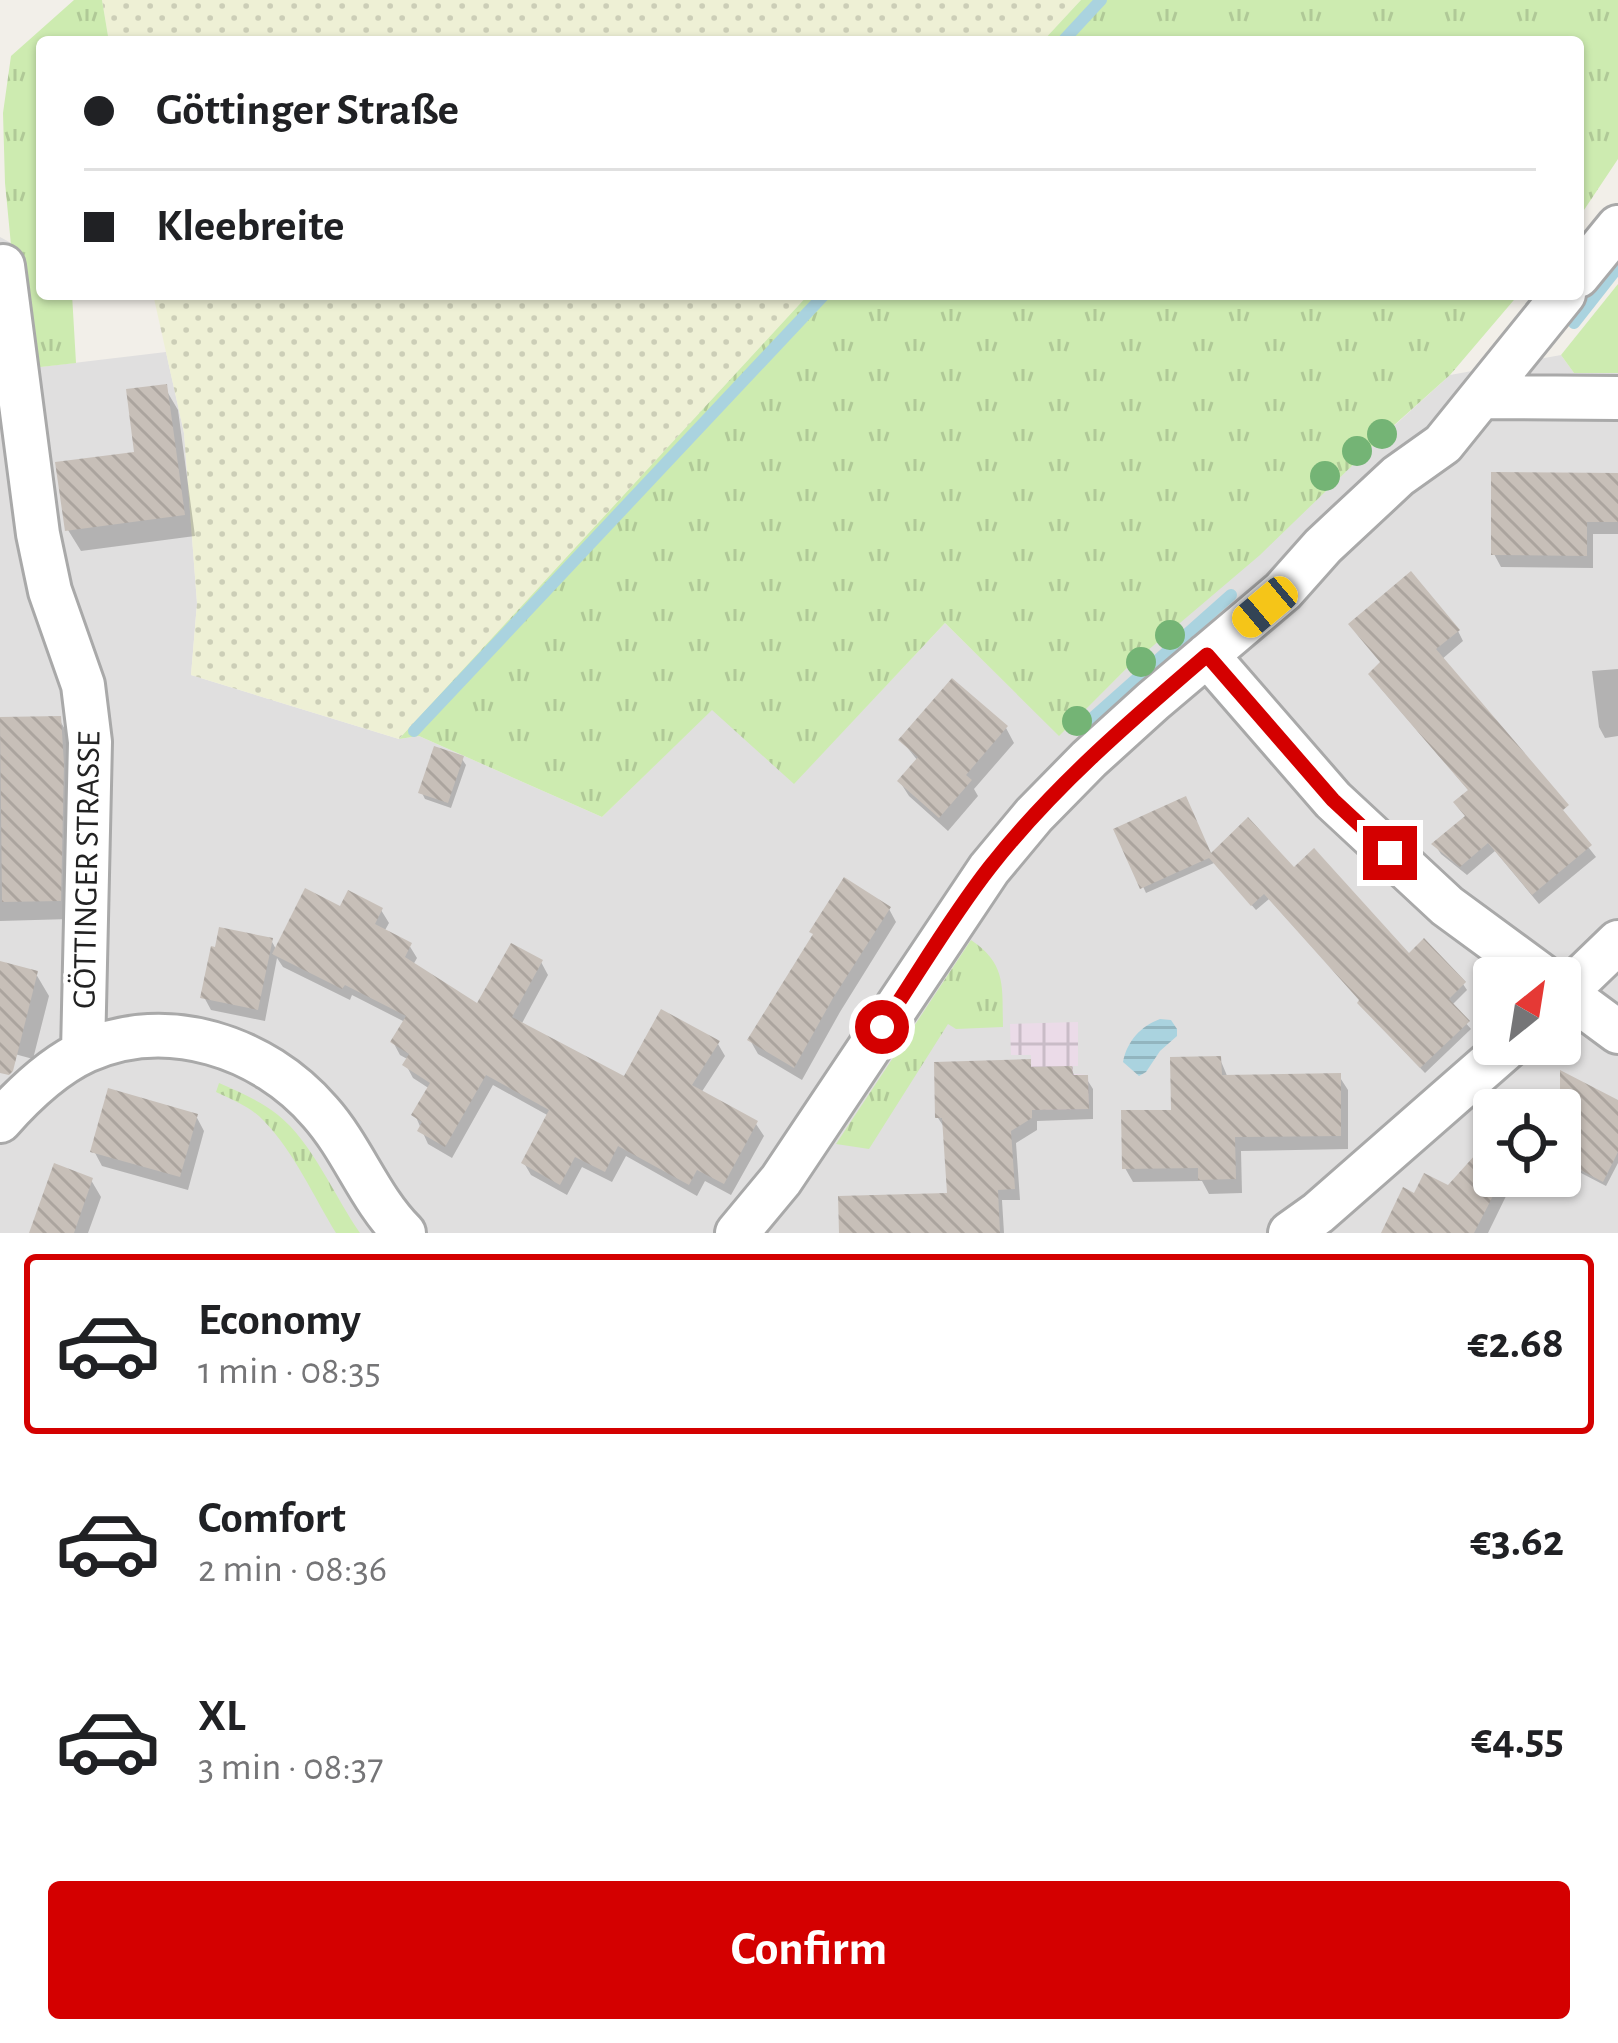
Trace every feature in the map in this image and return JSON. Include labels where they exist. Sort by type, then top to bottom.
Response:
[{"type":"street","points":[[1584,269],[1618,226]]},
{"type":"street","name":"GÖTTINGER STRASSE","points":[[3,266],[38,534],[50,591],[82,685],[90,742],[82,1052]]},
{"type":"street","points":[[737,1233],[781,1180],[988,869],[1034,815],[1089,758],[1283,591],[1398,476],[1443,444],[1559,300]]},
{"type":"street","points":[[1481,397],[1618,398]]},
{"type":"street","points":[[1207,655],[1333,800],[1447,906],[1514,957]]},
{"type":"street","points":[[1581,972],[1618,943]]},
{"type":"street","points":[[1581,1007],[1618,1032]]},
{"type":"street","name":"GÖTTINGER STRASSE","points":[[0,1121],[40,1082],[82,1052],[117,1040],[154,1034],[230,1048],[266,1065],[299,1089],[324,1116],[375,1198],[404,1233]]},
{"type":"street","points":[[1290,1233],[1487,1065]]},
{"type":"shaded area","points":[[0,237],[11,243],[23,369],[166,352],[184,433],[197,603],[191,675],[399,739],[419,736],[602,817],[712,709],[794,783],[945,623],[1059,735],[1450,375],[1561,355],[1574,373],[1618,373],[1618,1233],[0,1233]]},
{"type":"shaded area","points":[[1078,1022],[1078,1066],[1073,1066],[1073,1074],[1088,1075],[1089,1109],[1032,1110],[1031,1055],[1011,1055],[1010,1024]]},
{"type":"green space","points":[[74,0],[102,0],[108,36],[36,36],[36,300],[72,300],[76,363],[23,369],[5,183],[3,113],[11,56]]},
{"type":"green space","points":[[102,0],[1081,0],[1048,36],[108,36]]},
{"type":"green space","points":[[1081,0],[1618,0],[1618,159],[1584,210],[1584,36],[1048,36]]},
{"type":"green space","points":[[1618,284],[1618,373],[1574,373],[1561,355]]},
{"type":"green space","points":[[154,300],[803,300],[399,739],[191,675],[197,603],[184,433]]},
{"type":"green space","points":[[803,300],[1514,300],[1450,375],[1260,555],[1127,668],[1059,736],[945,623],[794,784],[712,710],[602,817],[419,736],[399,739]]},
{"type":"green space","points":[[971,940],[997,968],[1003,1027],[956,1029],[948,1024],[869,1149],[836,1144]]},
{"type":"green space","points":[[219,1083],[264,1105],[290,1126],[360,1233],[336,1233],[275,1133],[242,1104],[216,1092]]},
{"type":"water","points":[[1160,1019],[1171,1020],[1177,1036],[1139,1076],[1123,1062],[1125,1054],[1136,1035]]},
{"type":"building","points":[[167,384],[185,515],[65,531],[55,462],[134,452],[126,389]]},
{"type":"building","points":[[1491,472],[1618,473],[1618,522],[1587,522],[1587,556],[1491,555]]},
{"type":"building","points":[[1411,571],[1460,630],[1436,649],[1569,805],[1563,810],[1592,845],[1532,895],[1488,843],[1460,867],[1431,844],[1465,816],[1453,802],[1468,790],[1368,674],[1380,662],[1348,624]]},
{"type":"building","points":[[952,678],[1008,726],[966,775],[972,780],[939,818],[897,781],[918,757],[898,740]]},
{"type":"building","points":[[61,716],[61,901],[2,902],[0,717]]},
{"type":"building","points":[[434,746],[464,756],[448,803],[418,793]]},
{"type":"building","points":[[1186,796],[1211,853],[1248,817],[1294,867],[1314,848],[1409,953],[1424,938],[1466,982],[1449,999],[1470,1021],[1420,1068],[1264,894],[1251,906],[1209,858],[1140,889],[1113,829]]},
{"type":"building","points":[[844,877],[891,907],[794,1068],[747,1040]]},
{"type":"building","points":[[305,888],[340,906],[348,890],[383,908],[375,924],[412,943],[405,957],[477,1003],[511,943],[543,960],[512,1017],[624,1076],[661,1009],[720,1041],[692,1085],[758,1121],[724,1184],[697,1170],[689,1185],[618,1146],[605,1172],[575,1157],[560,1185],[521,1163],[549,1110],[486,1075],[445,1147],[417,1131],[422,1122],[411,1115],[430,1083],[402,1065],[409,1054],[390,1042],[406,1016],[272,954]]},
{"type":"building","points":[[219,927],[273,938],[258,1010],[200,998]]},
{"type":"building","points":[[0,961],[38,971],[9,1075],[0,1073]]},
{"type":"building","points":[[1221,1056],[1222,1075],[1341,1073],[1341,1136],[1235,1137],[1236,1179],[1198,1180],[1198,1168],[1122,1169],[1121,1110],[1171,1110],[1170,1057]]},
{"type":"building","points":[[1031,1059],[1031,1067],[1072,1066],[1073,1075],[1088,1075],[1089,1109],[1032,1110],[1032,1118],[1011,1131],[1015,1189],[998,1190],[1000,1233],[839,1233],[838,1196],[947,1193],[942,1118],[935,1118],[934,1062]]},
{"type":"building","points":[[1560,1070],[1618,1100],[1618,1152],[1603,1182],[1581,1170],[1581,1089],[1560,1089]]},
{"type":"building","points":[[108,1088],[198,1114],[180,1177],[90,1152]]},
{"type":"building","points":[[1473,1157],[1473,1197],[1492,1197],[1474,1233],[1381,1233],[1403,1187],[1414,1193],[1424,1173],[1448,1185]]},
{"type":"building","points":[[54,1163],[93,1178],[74,1233],[29,1233]]},
{"type":"waterway","points":[[1068,36],[1101,0]]},
{"type":"waterway","points":[[1574,323],[1618,267]]},
{"type":"waterway","points":[[414,731],[819,300]]},
{"type":"waterway","points":[[1088,722],[1231,595]]},
{"type":"route","points":[[882,1027],[988,869],[1034,815],[1089,758],[1207,655],[1333,800],[1390,853]]}]
